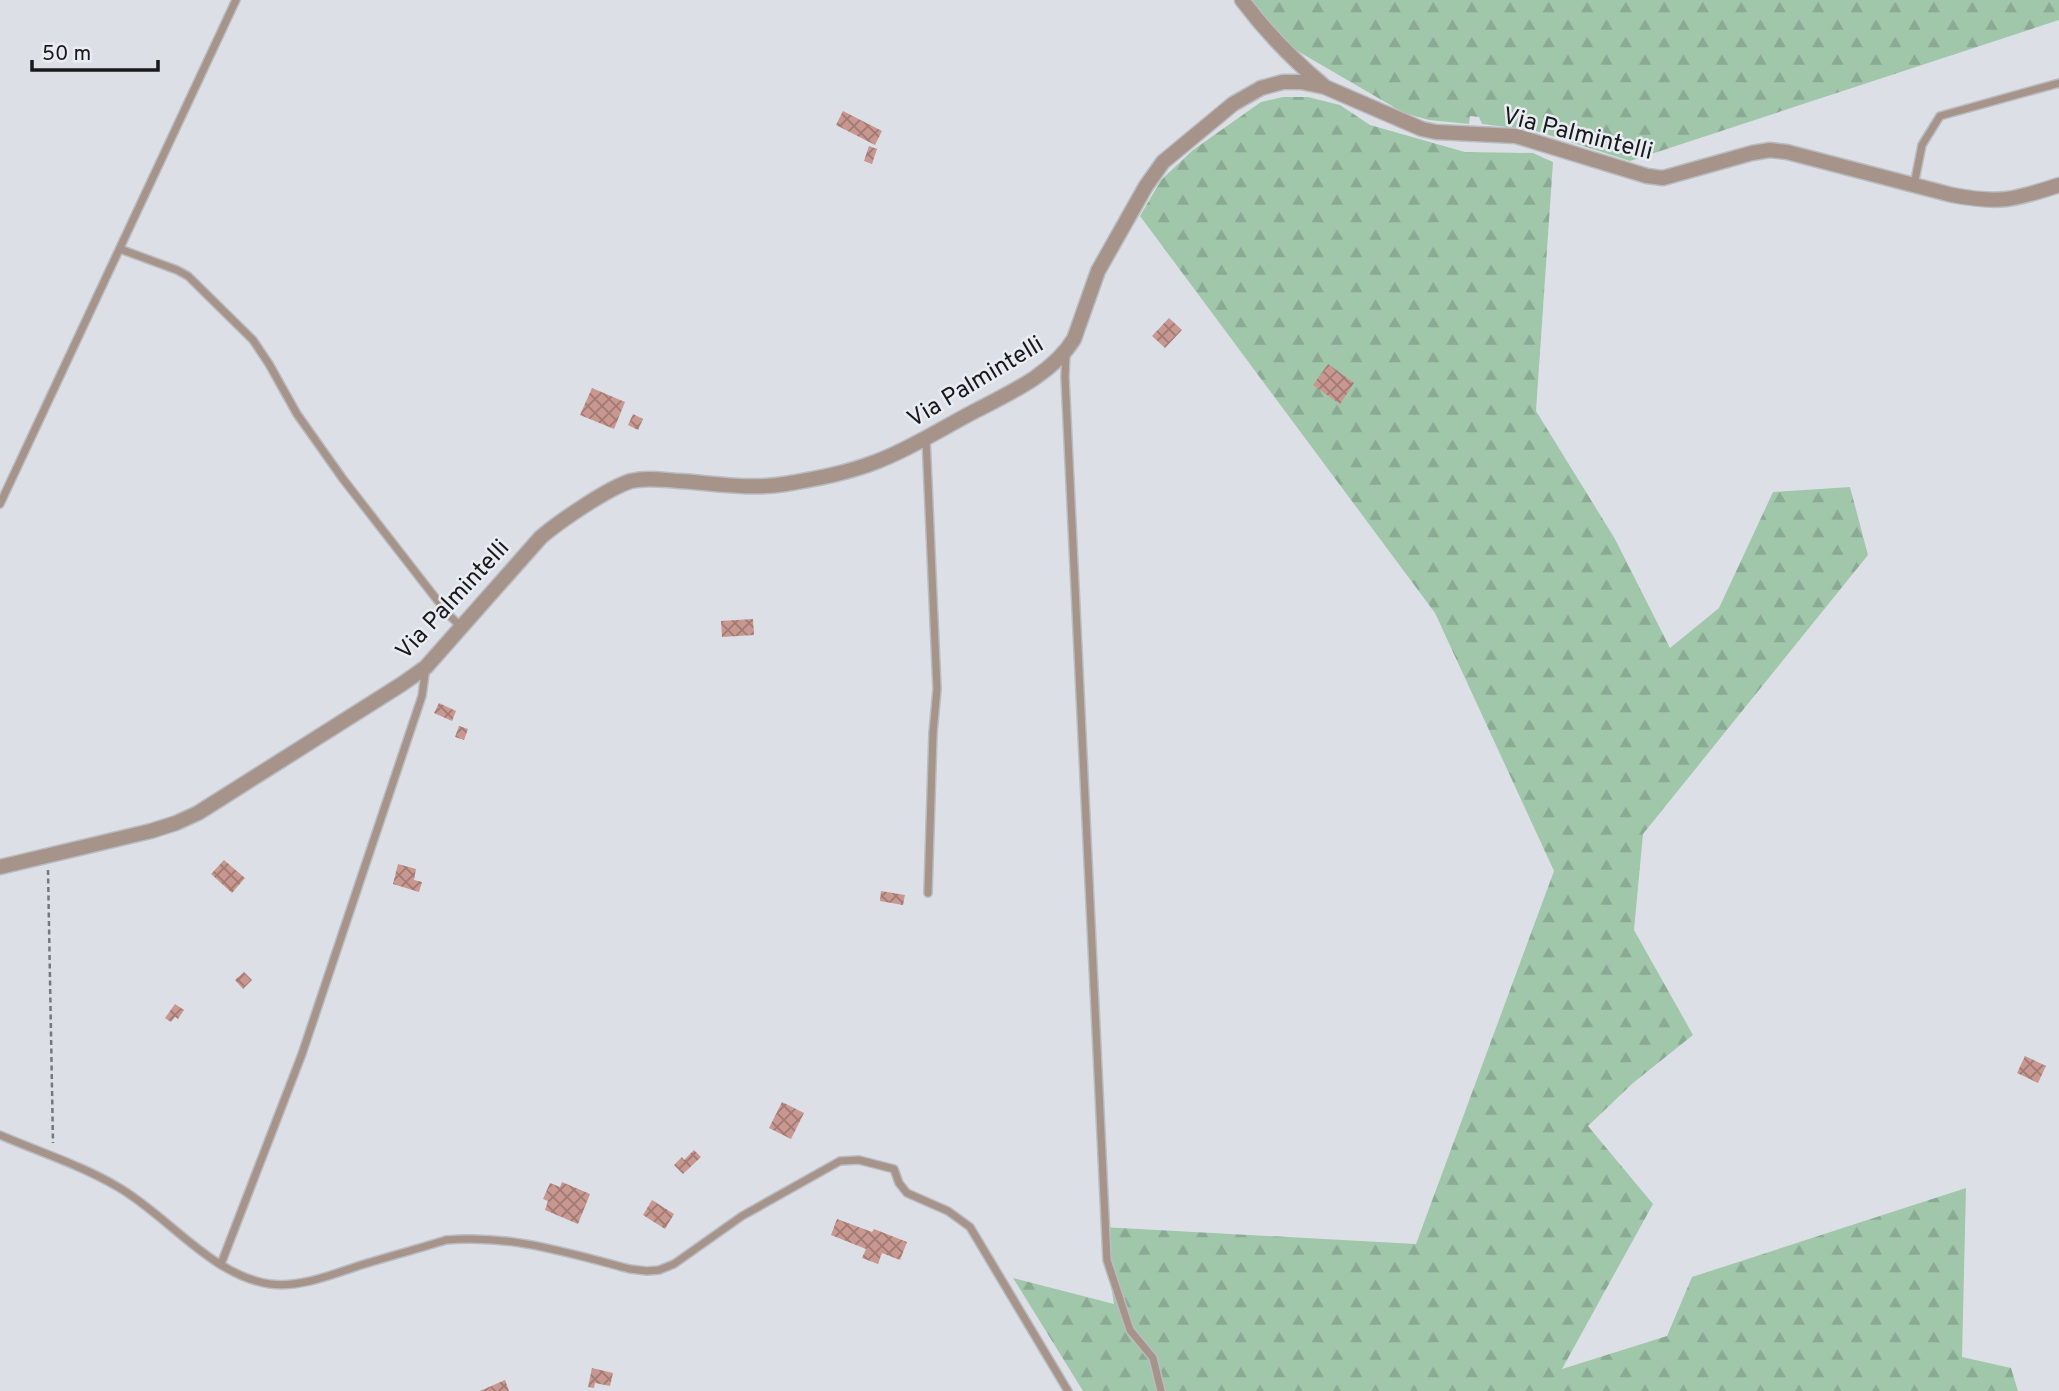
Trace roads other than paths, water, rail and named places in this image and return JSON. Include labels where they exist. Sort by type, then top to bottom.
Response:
[{"type":"street","points":[[1242,0],[1290,57],[1325,87]]},
{"type":"street","name":"Via Palmintelli","points":[[0,867],[176,823],[198,813],[426,667],[541,537],[617,486],[652,479],[761,486],[784,484],[853,469],[877,461],[926,437],[998,399],[1052,366],[1074,339],[1105,256],[1163,162],[1233,104],[1261,88],[1283,82],[1301,82],[1325,87],[1422,129],[1516,136],[1647,176],[1663,178],[1770,150],[1787,152],[1952,195],[1994,201],[2012,200],[2059,185]]},
{"type":"lane","points":[[0,504],[236,0]]},
{"type":"lane","points":[[1914,185],[1922,145],[1940,116],[2059,83]]},
{"type":"lane","points":[[120,249],[188,276],[253,340],[297,414],[343,479],[461,628]]},
{"type":"lane","points":[[1066,351],[1065,377],[1107,1260],[1130,1330],[1153,1358],[1161,1391]]},
{"type":"lane","points":[[926,437],[937,689],[928,893]]},
{"type":"lane","points":[[221,1264],[302,1055],[422,696],[426,667]]},
{"type":"lane","points":[[0,1135],[118,1187],[233,1272],[271,1284],[290,1284],[315,1279],[446,1240],[461,1238],[525,1242],[630,1269],[659,1270],[689,1254],[742,1216],[840,1161],[859,1160],[894,1169],[899,1183],[907,1193],[948,1211],[970,1227],[1068,1391]]}]
